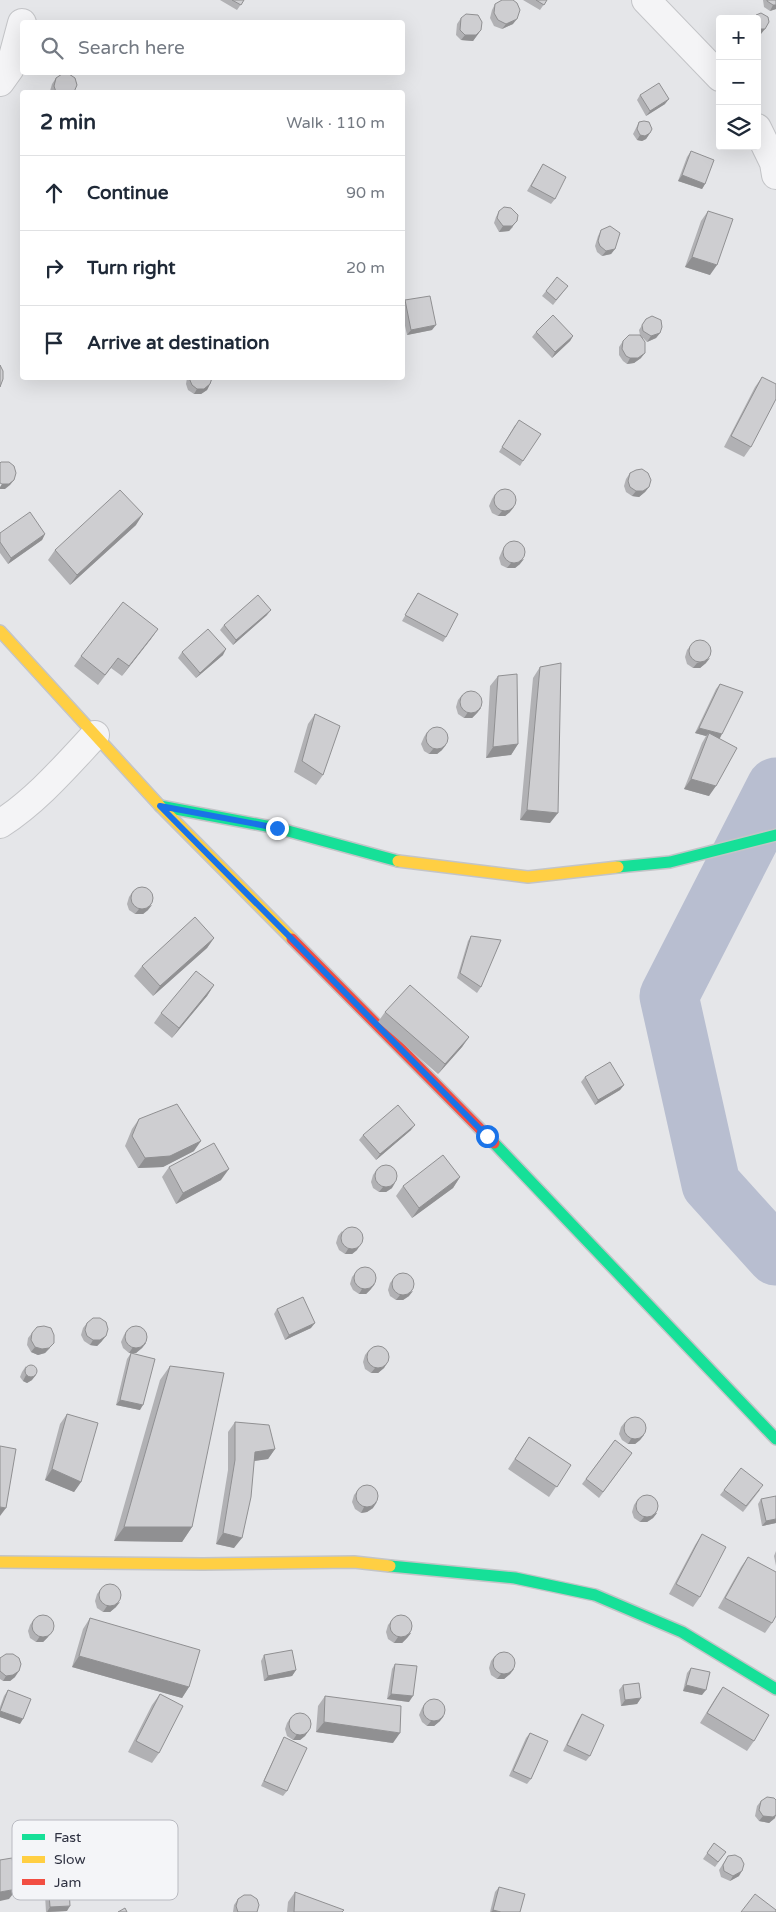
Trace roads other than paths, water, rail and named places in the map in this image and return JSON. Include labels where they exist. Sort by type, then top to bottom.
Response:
[{"type":"street","points":[[24,20],[29,0]]},
{"type":"street","points":[[646,0],[716,73]]},
{"type":"street","points":[[0,82],[10,68],[20,33]]},
{"type":"street","points":[[761,136],[774,163],[776,175]]},
{"type":"street","points":[[0,631],[160,806],[487,1136],[776,1439]]},
{"type":"street","points":[[0,824],[16,814],[48,785],[95,735]]},
{"type":"street","points":[[160,806],[277,828],[407,863],[528,876],[670,862],[776,835]]},
{"type":"street","points":[[0,1562],[193,1564],[354,1562],[515,1578],[595,1595],[682,1632],[776,1688]]},
{"type":"waterway","points":[[776,787],[669,996],[711,1184],[776,1256]]}]
